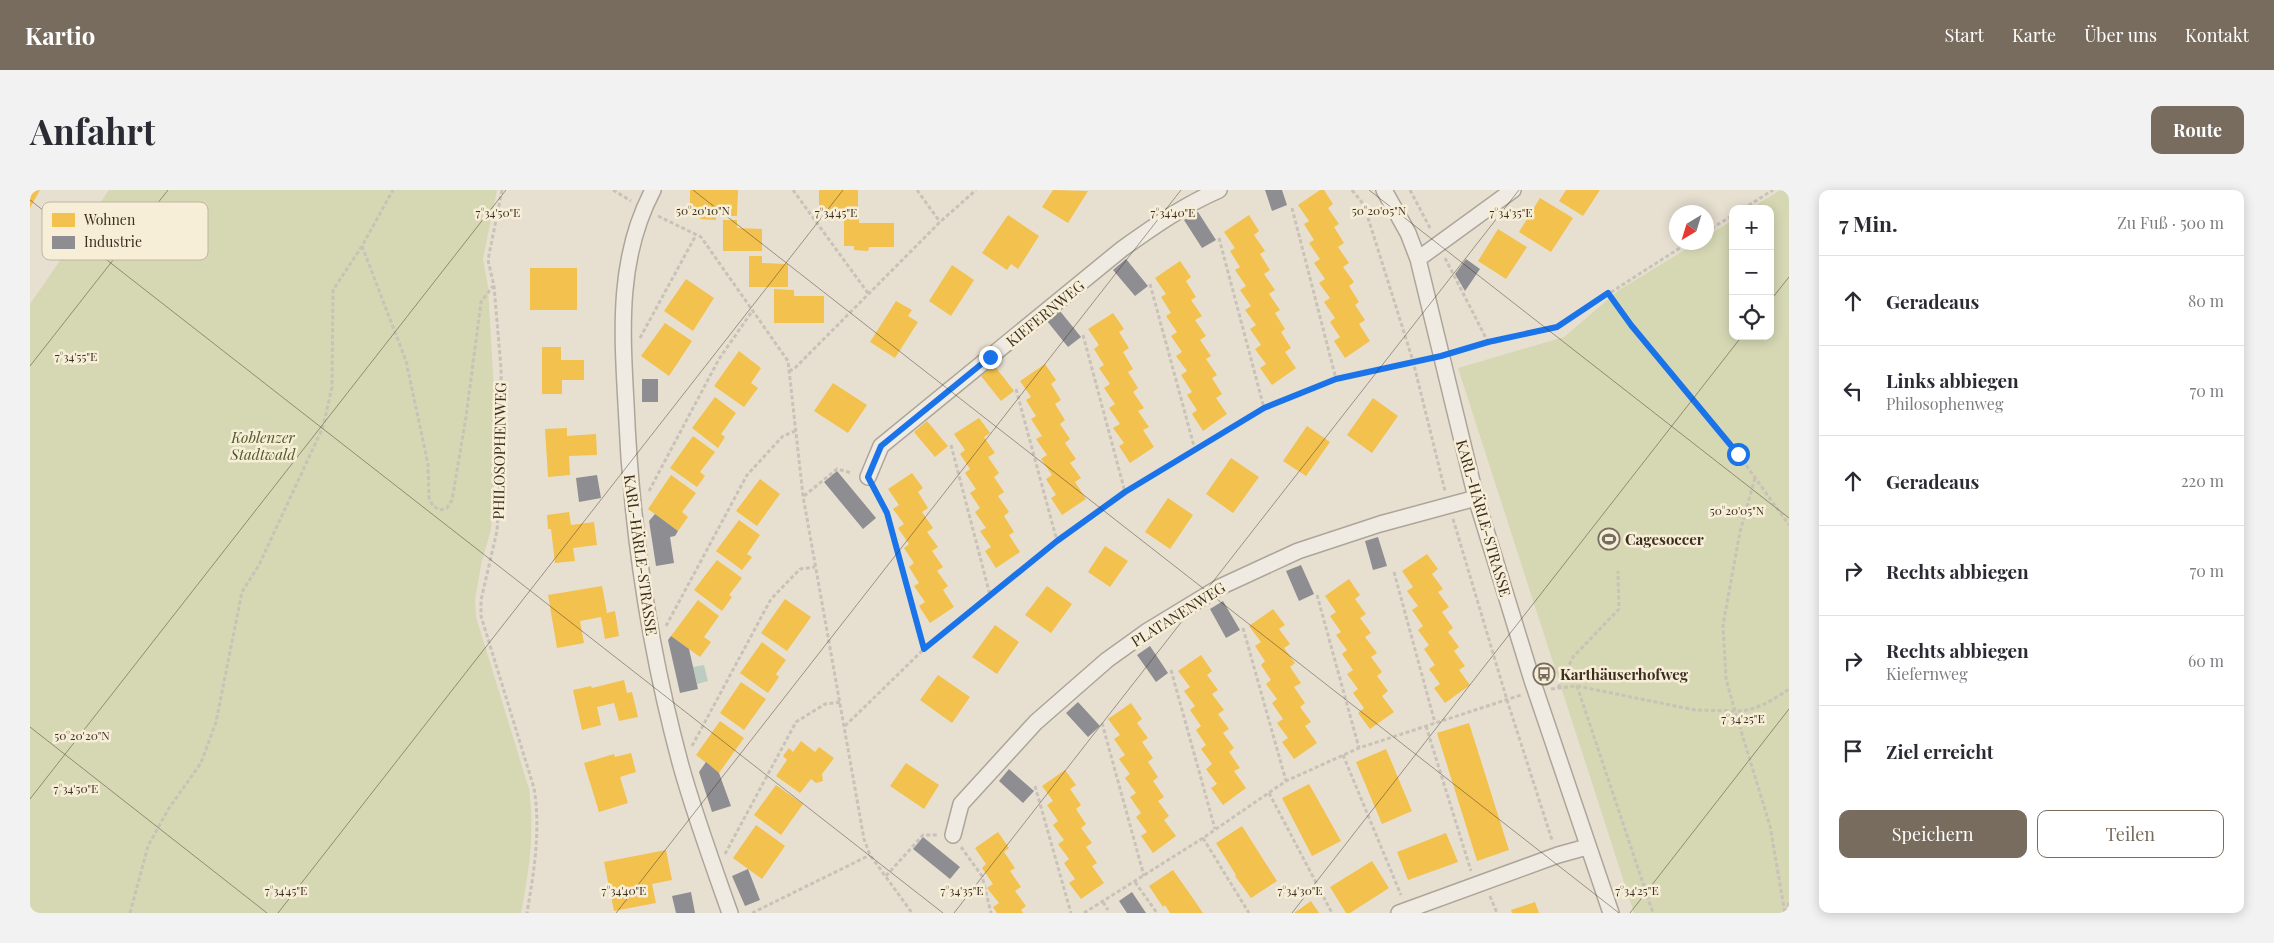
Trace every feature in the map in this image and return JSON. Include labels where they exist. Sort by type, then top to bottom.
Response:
[{"type":"street","name":"KARL-HÄRLE-STRASSE","points":[[653,190],[643,208],[632,245],[624,286],[624,368],[629,480],[654,648],[681,766],[730,913]]},
{"type":"street","name":"KIEFERNWEG","points":[[868,477],[881,446],[1122,250],[1158,223],[1196,200],[1219,190]]},
{"type":"street","name":"KARL-HÄRLE-STRASSE","points":[[1384,190],[1408,233],[1418,259],[1476,498],[1535,691],[1587,848],[1611,913]]},
{"type":"street","points":[[1418,259],[1513,190]]},
{"type":"street","name":"PLATANENWEG","points":[[953,835],[961,804],[1036,722],[1100,666],[1146,632],[1220,587],[1298,551],[1380,524],[1476,498]]},
{"type":"street","points":[[1403,911],[1558,855],[1587,848]]},
{"type":"path","points":[[130,913],[148,846],[169,808],[201,763],[216,722],[242,592],[258,565],[323,427],[332,387],[333,290],[362,246],[394,190]]},
{"type":"path","name":"PHILOSOPHENWEG","points":[[502,190],[488,260],[494,286],[501,368],[502,446],[497,531],[487,567],[481,608],[485,632],[534,788],[538,813],[534,870],[526,913]]},
{"type":"path","points":[[613,190],[643,208],[701,237],[788,361],[803,496],[864,839],[870,855],[912,913]]},
{"type":"path","points":[[794,190],[868,293]]},
{"type":"path","points":[[917,190],[940,222]]},
{"type":"path","points":[[789,370],[794,369],[940,222],[976,190]]},
{"type":"path","points":[[1410,190],[1488,342]]},
{"type":"path","points":[[1749,205],[1773,190]]},
{"type":"path","points":[[1292,208],[1336,379]]},
{"type":"path","points":[[1714,227],[1729,218]]},
{"type":"path","points":[[638,343],[696,235]]},
{"type":"path","points":[[1219,238],[1264,408]]},
{"type":"path","points":[[362,246],[406,361],[428,464],[429,498],[433,506],[440,510],[448,508],[452,500],[466,417],[481,302],[494,286]]},
{"type":"path","points":[[845,726],[924,649],[1057,541],[1125,492],[1264,408],[1336,379],[1441,356],[1488,342],[1557,327],[1676,250]]},
{"type":"path","points":[[1150,284],[1195,450]]},
{"type":"path","points":[[1608,293],[1631,325],[1738,454],[1789,525]]},
{"type":"path","points":[[647,494],[719,359],[753,310]]},
{"type":"path","points":[[1083,336],[1125,492]]},
{"type":"path","points":[[1016,389],[1057,541]]},
{"type":"path","points":[[654,648],[747,475],[783,436],[795,431]]},
{"type":"path","points":[[951,445],[990,595]]},
{"type":"path","points":[[803,496],[837,469],[868,477],[887,513],[924,649]]},
{"type":"path","points":[[1755,478],[1740,532],[1734,576],[1723,625],[1725,669],[1734,711],[1770,826],[1786,913]]},
{"type":"path","points":[[681,766],[771,599],[800,569],[815,567]]},
{"type":"path","points":[[1558,689],[1573,657],[1619,608],[1618,571]]},
{"type":"path","points":[[1394,572],[1435,723]]},
{"type":"path","points":[[1317,595],[1359,748]]},
{"type":"path","points":[[1243,628],[1286,782]]},
{"type":"path","points":[[1171,670],[1215,829]]},
{"type":"path","points":[[1577,686],[1652,913]]},
{"type":"path","points":[[1084,913],[1203,838],[1286,782],[1359,748],[1535,691],[1577,686],[1695,710],[1742,711],[1772,701],[1789,689]]},
{"type":"path","points":[[715,872],[796,722],[825,704],[840,702]]},
{"type":"path","points":[[1102,723],[1144,876]]},
{"type":"path","points":[[1426,726],[1475,884]]},
{"type":"path","points":[[1343,755],[1403,911]]},
{"type":"path","points":[[1036,786],[1071,913]]},
{"type":"path","points":[[1269,793],[1332,913]]},
{"type":"path","points":[[886,876],[923,835],[953,835],[982,876],[991,913]]},
{"type":"path","points":[[1203,838],[1249,913]]},
{"type":"path","points":[[752,913],[870,855]]},
{"type":"path","points":[[1135,882],[1157,913]]},
{"type":"path","points":[[1786,913],[1789,901]]},
{"type":"path","points":[[1103,902],[1108,910]]},
{"type":"green space","name":"Koblenzer Stadtwald","points":[[109,190],[497,190],[483,259],[488,287],[497,446],[491,529],[481,565],[475,600],[476,617],[529,789],[531,836],[521,913],[30,913],[30,304],[60,260],[208,260],[208,202],[101,202]]},
{"type":"green space","points":[[1780,190],[1789,190],[1789,913],[1634,913],[1458,368],[1564,337],[1619,290],[1685,250],[1714,250],[1714,232],[1729,222],[1729,340],[1774,340],[1774,205],[1756,205]]},
{"type":"shaded area","points":[[704,665],[708,681],[697,684],[693,667]]},
{"type":"building: Wohnen","points":[[30,190],[40,190],[30,208]]},
{"type":"building: Wohnen","points":[[690,190],[738,190],[737,216],[716,216],[716,220],[700,219],[700,216],[690,215]]},
{"type":"building: Wohnen","points":[[819,190],[858,190],[858,212],[819,211]]},
{"type":"building: Wohnen","points":[[1053,190],[1088,191],[1068,223],[1042,207]]},
{"type":"building: Wohnen","points":[[1320,190],[1324,190],[1333,204],[1328,208],[1339,224],[1334,227],[1344,243],[1338,247],[1349,263],[1343,267],[1354,282],[1349,286],[1359,302],[1355,305],[1365,320],[1359,324],[1370,341],[1345,358],[1334,341],[1340,337],[1330,322],[1335,318],[1324,302],[1330,298],[1319,283],[1325,279],[1314,263],[1320,259],[1309,243],[1314,240],[1304,224],[1309,221],[1298,205]]},
{"type":"building: Wohnen","points":[[1566,190],[1600,190],[1583,216],[1559,201]]},
{"type":"building: Wohnen","points":[[1540,198],[1573,218],[1551,252],[1519,232]]},
{"type":"building: Wohnen","points":[[844,215],[859,215],[859,223],[894,223],[894,247],[869,247],[868,251],[854,250],[854,246],[844,246]]},
{"type":"building: Wohnen","points":[[1008,215],[1039,236],[1018,269],[1011,264],[1007,270],[982,253]]},
{"type":"building: Wohnen","points":[[1249,215],[1259,231],[1254,235],[1265,251],[1260,254],[1270,270],[1264,274],[1275,290],[1269,294],[1280,310],[1275,313],[1285,329],[1281,332],[1291,348],[1285,352],[1296,368],[1272,385],[1260,368],[1266,364],[1255,349],[1261,345],[1250,329],[1256,325],[1245,310],[1251,306],[1240,290],[1246,286],[1235,270],[1240,267],[1230,251],[1235,248],[1224,232]]},
{"type":"building: Wohnen","points":[[723,220],[737,220],[737,228],[762,229],[762,251],[723,251]]},
{"type":"building: Wohnen","points":[[1498,229],[1527,247],[1506,279],[1478,261]]},
{"type":"building: Wohnen","points":[[749,256],[762,256],[762,263],[788,264],[788,287],[749,287]]},
{"type":"building: Wohnen","points":[[1180,261],[1191,277],[1186,281],[1196,297],[1191,300],[1202,316],[1195,320],[1206,336],[1200,340],[1211,356],[1206,359],[1217,375],[1212,378],[1222,394],[1216,398],[1227,414],[1203,431],[1192,414],[1197,410],[1187,395],[1192,392],[1181,375],[1187,371],[1176,356],[1182,352],[1171,336],[1177,332],[1166,316],[1171,313],[1161,297],[1166,294],[1155,278]]},
{"type":"building: Wohnen","points":[[952,265],[974,280],[951,316],[929,301]]},
{"type":"building: Wohnen","points":[[530,268],[577,268],[577,310],[530,310]]},
{"type":"building: Wohnen","points":[[686,279],[714,298],[693,331],[664,311]]},
{"type":"building: Wohnen","points":[[774,289],[794,290],[794,296],[824,296],[824,323],[774,323]]},
{"type":"building: Wohnen","points":[[896,301],[912,310],[908,316],[918,322],[895,358],[870,342]]},
{"type":"building: Wohnen","points":[[1113,313],[1124,329],[1119,332],[1129,348],[1123,352],[1133,369],[1128,372],[1138,388],[1133,392],[1144,408],[1138,411],[1149,427],[1143,430],[1154,447],[1130,463],[1119,446],[1124,443],[1113,428],[1120,424],[1109,408],[1115,404],[1104,388],[1110,384],[1099,368],[1104,365],[1094,349],[1099,345],[1088,329]]},
{"type":"building: Wohnen","points":[[665,323],[692,341],[669,376],[641,356]]},
{"type":"building: Wohnen","points":[[542,347],[561,347],[561,360],[584,360],[584,380],[562,380],[562,394],[542,394]]},
{"type":"building: Wohnen","points":[[739,351],[761,368],[751,383],[758,388],[744,407],[714,386]]},
{"type":"building: Wohnen","points":[[1045,364],[1056,380],[1051,384],[1061,400],[1055,404],[1065,420],[1060,424],[1070,439],[1065,443],[1076,459],[1070,463],[1081,478],[1075,482],[1086,499],[1062,515],[1051,498],[1056,495],[1046,479],[1052,475],[1041,459],[1047,455],[1036,439],[1042,436],[1031,419],[1036,416],[1026,400],[1031,397],[1020,381]]},
{"type":"building: Wohnen","points":[[994,365],[1014,391],[1001,401],[981,376]]},
{"type":"building: Wohnen","points":[[833,383],[867,405],[848,433],[814,411]]},
{"type":"building: Wohnen","points":[[715,397],[736,413],[721,434],[725,437],[718,448],[692,428]]},
{"type":"building: Wohnen","points":[[1373,398],[1398,416],[1372,453],[1347,435]]},
{"type":"building: Wohnen","points":[[979,418],[990,433],[984,437],[995,453],[988,457],[999,473],[994,477],[1004,492],[998,496],[1009,512],[1004,516],[1014,532],[1009,535],[1020,552],[996,568],[985,551],[991,547],[980,531],[986,528],[975,512],[980,508],[970,493],[976,489],[965,473],[970,469],[960,454],[965,450],[954,434]]},
{"type":"building: Wohnen","points":[[927,421],[948,446],[935,457],[914,432]]},
{"type":"building: Wohnen","points":[[1307,426],[1330,442],[1306,476],[1283,461]]},
{"type":"building: Wohnen","points":[[567,428],[567,436],[596,434],[597,455],[569,456],[570,475],[548,477],[545,429]]},
{"type":"building: Wohnen","points":[[693,436],[715,452],[700,472],[705,476],[697,487],[670,468]]},
{"type":"building: Wohnen","points":[[1231,458],[1259,477],[1233,513],[1206,494]]},
{"type":"building: Wohnen","points":[[912,473],[923,488],[918,492],[928,508],[922,512],[933,528],[927,532],[938,547],[932,551],[943,567],[937,571],[948,586],[943,590],[954,607],[930,623],[919,606],[925,602],[914,586],[919,583],[909,567],[914,563],[904,548],[909,544],[898,528],[904,524],[893,509],[899,505],[888,489]]},
{"type":"building: Wohnen","points":[[671,475],[696,493],[682,512],[688,517],[678,531],[648,509]]},
{"type":"building: Wohnen","points":[[760,479],[780,494],[757,526],[736,511]]},
{"type":"building: Wohnen","points":[[1168,498],[1193,515],[1170,549],[1145,532]]},
{"type":"building: Wohnen","points":[[569,512],[571,525],[594,522],[597,545],[573,548],[575,561],[555,563],[551,529],[548,529],[547,515]]},
{"type":"building: Wohnen","points":[[739,520],[760,535],[747,554],[752,557],[742,570],[716,551]]},
{"type":"building: Wohnen","points":[[1105,546],[1128,561],[1110,587],[1088,572]]},
{"type":"building: Wohnen","points":[[1427,554],[1438,569],[1432,574],[1443,589],[1438,592],[1449,607],[1442,612],[1453,628],[1448,632],[1459,647],[1454,651],[1465,666],[1459,670],[1470,685],[1445,703],[1434,688],[1440,684],[1429,669],[1435,665],[1424,649],[1429,645],[1418,630],[1423,626],[1412,610],[1418,606],[1407,591],[1413,587],[1402,571]]},
{"type":"building: Wohnen","points":[[717,560],[742,578],[729,595],[732,597],[722,611],[694,590]]},
{"type":"building: Wohnen","points":[[1349,579],[1360,595],[1355,599],[1366,614],[1360,618],[1371,633],[1365,637],[1377,653],[1371,657],[1382,672],[1377,676],[1388,691],[1382,696],[1394,712],[1370,729],[1358,713],[1364,708],[1353,693],[1358,689],[1347,674],[1353,670],[1342,654],[1347,650],[1336,635],[1341,632],[1330,616],[1336,612],[1325,596]]},
{"type":"building: Wohnen","points":[[602,586],[607,613],[615,611],[619,636],[605,639],[601,617],[580,621],[584,643],[557,648],[548,595]]},
{"type":"building: Wohnen","points":[[1047,586],[1072,604],[1051,633],[1025,615]]},
{"type":"building: Wohnen","points":[[785,599],[811,617],[787,651],[761,633]]},
{"type":"building: Wohnen","points":[[698,600],[719,616],[704,637],[711,642],[700,657],[671,636]]},
{"type":"building: Wohnen","points":[[1273,609],[1285,625],[1279,629],[1290,644],[1284,648],[1295,663],[1290,667],[1301,683],[1294,687],[1305,703],[1300,707],[1311,722],[1305,726],[1317,743],[1294,759],[1282,742],[1288,738],[1277,723],[1283,719],[1272,703],[1277,699],[1266,684],[1271,680],[1261,665],[1265,661],[1255,646],[1261,642],[1249,626]]},
{"type":"building: Wohnen","points":[[995,625],[1019,642],[997,674],[972,657]]},
{"type":"building: Wohnen","points":[[762,642],[786,660],[776,674],[779,677],[768,693],[740,673]]},
{"type":"building: Wohnen","points":[[1201,655],[1212,671],[1207,675],[1218,690],[1212,694],[1224,710],[1218,714],[1229,729],[1223,733],[1234,748],[1229,752],[1240,768],[1234,771],[1246,788],[1223,805],[1211,788],[1217,784],[1206,769],[1212,764],[1201,749],[1206,745],[1196,730],[1201,726],[1190,710],[1195,706],[1184,691],[1190,687],[1178,671]]},
{"type":"building: Wohnen","points":[[938,675],[970,697],[952,723],[920,700]]},
{"type":"building: Wohnen","points":[[624,680],[627,693],[632,692],[638,717],[619,721],[614,703],[597,707],[601,725],[582,730],[573,690],[591,686],[592,688]]},
{"type":"building: Wohnen","points":[[741,682],[766,699],[744,730],[720,713]]},
{"type":"building: Wohnen","points":[[1131,703],[1142,719],[1137,723],[1148,738],[1142,742],[1153,758],[1148,762],[1158,777],[1153,781],[1164,797],[1158,801],[1169,816],[1164,820],[1176,836],[1153,853],[1141,836],[1147,832],[1136,817],[1141,813],[1130,797],[1136,793],[1125,778],[1130,774],[1119,759],[1125,755],[1114,739],[1120,735],[1108,719]]},
{"type":"building: Wohnen","points":[[720,721],[744,738],[719,773],[696,755]]},
{"type":"building: Wohnen","points":[[1469,723],[1509,850],[1477,861],[1437,733]]},
{"type":"building: Wohnen","points":[[801,741],[815,752],[819,747],[834,758],[822,774],[823,781],[816,783],[811,779],[800,793],[776,776],[787,760],[783,756],[789,748],[793,752]]},
{"type":"building: Wohnen","points":[[1386,749],[1412,811],[1382,824],[1356,762]]},
{"type":"building: Wohnen","points":[[631,753],[636,772],[620,777],[628,803],[599,812],[584,763],[614,754],[615,757]]},
{"type":"building: Wohnen","points":[[906,763],[939,785],[924,809],[890,786]]},
{"type":"building: Wohnen","points":[[1065,770],[1076,785],[1070,789],[1081,805],[1076,809],[1086,824],[1081,828],[1092,843],[1086,847],[1097,863],[1092,866],[1104,883],[1081,899],[1069,883],[1075,879],[1064,863],[1069,859],[1058,844],[1064,840],[1053,825],[1058,821],[1047,805],[1053,801],[1042,786]]},
{"type":"building: Wohnen","points":[[1309,784],[1341,841],[1312,856],[1282,798]]},
{"type":"building: Wohnen","points":[[776,785],[803,804],[781,835],[754,815]]},
{"type":"building: Wohnen","points":[[756,825],[785,846],[762,879],[733,858]]},
{"type":"building: Wohnen","points":[[1242,826],[1277,881],[1251,898],[1235,876],[1216,843]]},
{"type":"building: Wohnen","points":[[998,832],[1009,848],[1004,852],[1015,868],[1010,871],[1021,887],[1015,891],[1026,906],[1021,910],[1023,913],[997,913],[993,907],[999,903],[987,888],[993,884],[982,868],[986,864],[975,848]]},
{"type":"building: Wohnen","points":[[1446,833],[1458,862],[1408,880],[1397,852]]},
{"type":"building: Wohnen","points":[[666,850],[672,880],[652,884],[656,903],[614,911],[604,862]]},
{"type":"building: Wohnen","points":[[1372,861],[1389,888],[1350,913],[1346,913],[1330,887]]},
{"type":"building: Wohnen","points":[[1173,870],[1203,913],[1170,913],[1165,905],[1163,907],[1149,886]]},
{"type":"building: Wohnen","points":[[1311,901],[1319,913],[1294,913]]},
{"type":"building: Wohnen","points":[[1535,902],[1539,913],[1512,913],[1511,910]]},
{"type":"building: Industrie","points":[[1265,190],[1282,190],[1287,205],[1272,211]]},
{"type":"building: Industrie","points":[[1198,212],[1216,240],[1202,248],[1184,220]]},
{"type":"building: Industrie","points":[[1126,259],[1148,286],[1135,296],[1113,270]]},
{"type":"building: Industrie","points":[[1466,259],[1480,269],[1465,291],[1455,274]]},
{"type":"building: Industrie","points":[[1060,311],[1081,337],[1068,347],[1047,321]]},
{"type":"building: Industrie","points":[[642,379],[658,379],[658,402],[642,402]]},
{"type":"building: Industrie","points":[[837,471],[876,518],[863,529],[824,482]]},
{"type":"building: Industrie","points":[[597,475],[601,498],[579,502],[576,478]]},
{"type":"building: Industrie","points":[[655,514],[678,531],[675,536],[670,537],[674,563],[656,566],[649,521]]},
{"type":"building: Industrie","points":[[1378,537],[1387,566],[1373,570],[1365,541]]},
{"type":"building: Industrie","points":[[1301,565],[1314,594],[1299,601],[1286,571]]},
{"type":"building: Industrie","points":[[1223,601],[1240,630],[1226,638],[1210,609]]},
{"type":"building: Industrie","points":[[671,636],[689,649],[698,689],[680,693],[668,640]]},
{"type":"building: Industrie","points":[[1150,646],[1168,673],[1156,682],[1137,655]]},
{"type":"building: Industrie","points":[[1078,702],[1100,726],[1088,737],[1066,713]]},
{"type":"building: Industrie","points":[[706,762],[719,773],[731,806],[712,812],[699,772]]},
{"type":"building: Industrie","points":[[1009,769],[1034,791],[1023,803],[999,781]]},
{"type":"building: Industrie","points":[[923,837],[960,867],[950,879],[913,849]]},
{"type":"building: Industrie","points":[[748,869],[760,900],[745,906],[732,876]]},
{"type":"building: Industrie","points":[[691,892],[695,913],[676,913],[672,896]]},
{"type":"building: Industrie","points":[[1132,892],[1146,913],[1127,913],[1119,901]]},
{"type":"place","name":"Cagesoccer","points":[[1609,539]]},
{"type":"place","name":"Karthäuserhofweg","points":[[1544,674]]},
{"type":"route","points":[[990,357],[881,446],[868,477],[887,513],[924,649],[1057,541],[1125,492],[1264,408],[1336,379],[1441,356],[1488,342],[1557,327],[1608,293],[1631,325],[1738,454]]}]
